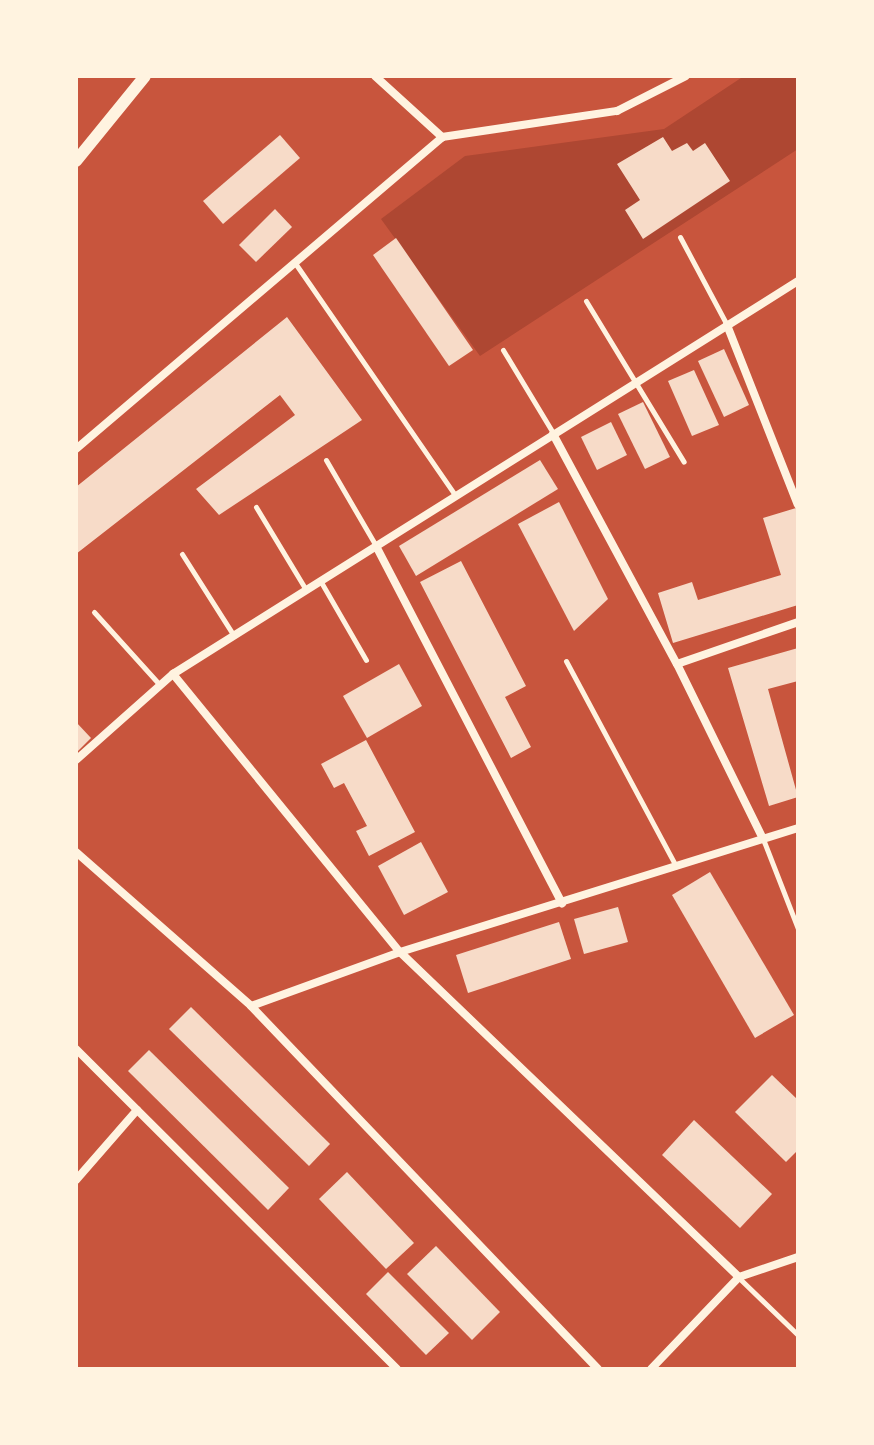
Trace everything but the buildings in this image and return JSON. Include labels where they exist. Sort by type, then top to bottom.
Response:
[{"type":"street","points":[[76,161],[145,76]]},
{"type":"street","points":[[375,76],[442,137]]},
{"type":"street","points":[[76,449],[442,137],[617,111],[686,76]]},
{"type":"street","points":[[76,760],[173,674],[798,281]]},
{"type":"street","points":[[727,325],[798,505]]},
{"type":"street","points":[[553,434],[677,664],[763,839]]},
{"type":"street","points":[[376,546],[562,904]]},
{"type":"street","points":[[677,664],[798,622]]},
{"type":"street","points":[[173,674],[400,952],[739,1277]]},
{"type":"street","points":[[251,1006],[400,952],[798,828]]},
{"type":"street","points":[[76,852],[251,1006],[598,1369]]},
{"type":"street","points":[[76,1049],[397,1369]]},
{"type":"street","points":[[76,1180],[137,1110]]},
{"type":"street","points":[[651,1369],[739,1277],[798,1257]]},
{"type":"lane","points":[[680,237],[727,325]]},
{"type":"lane","points":[[295,263],[455,495]]},
{"type":"lane","points":[[586,301],[684,462]]},
{"type":"lane","points":[[503,350],[553,434]]},
{"type":"lane","points":[[326,460],[376,546]]},
{"type":"lane","points":[[256,507],[306,590]]},
{"type":"lane","points":[[182,554],[234,636]]},
{"type":"lane","points":[[321,581],[366,660]]},
{"type":"lane","points":[[94,612],[159,684]]},
{"type":"lane","points":[[566,661],[677,867]]},
{"type":"lane","points":[[763,839],[798,929]]},
{"type":"lane","points":[[739,1277],[798,1335]]},
{"type":"shaded area","points":[[744,76],[798,76],[798,149],[480,356],[381,219],[465,156],[664,129]]}]
